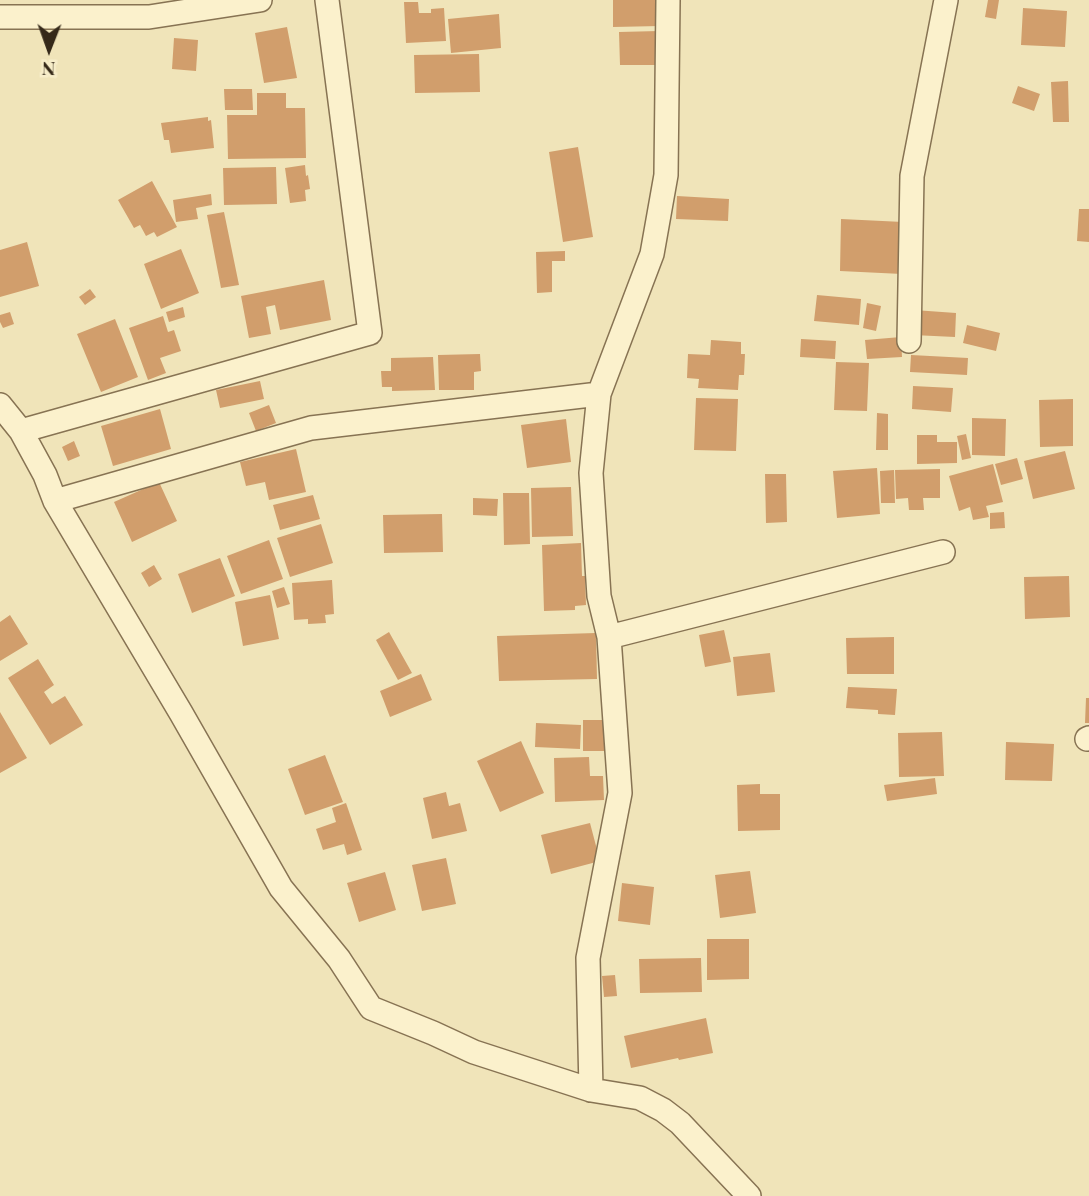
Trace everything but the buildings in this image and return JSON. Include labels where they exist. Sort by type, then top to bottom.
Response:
[{"type":"street","points":[[0,17],[149,17],[260,0]]},
{"type":"street","points":[[21,431],[370,333],[327,0]]},
{"type":"street","points":[[591,1090],[588,958],[620,793],[609,637],[599,596],[592,473],[599,394],[652,254],[666,175],[668,0]]},
{"type":"street","points":[[909,341],[912,176],[946,0]]},
{"type":"street","points":[[55,501],[311,428],[599,394]]},
{"type":"street","points":[[0,405],[21,431],[45,475],[55,501],[281,888],[339,959],[371,1008],[474,1052],[591,1090],[639,1098],[663,1110],[680,1123],[749,1196]]},
{"type":"street","points":[[609,637],[943,552]]}]
